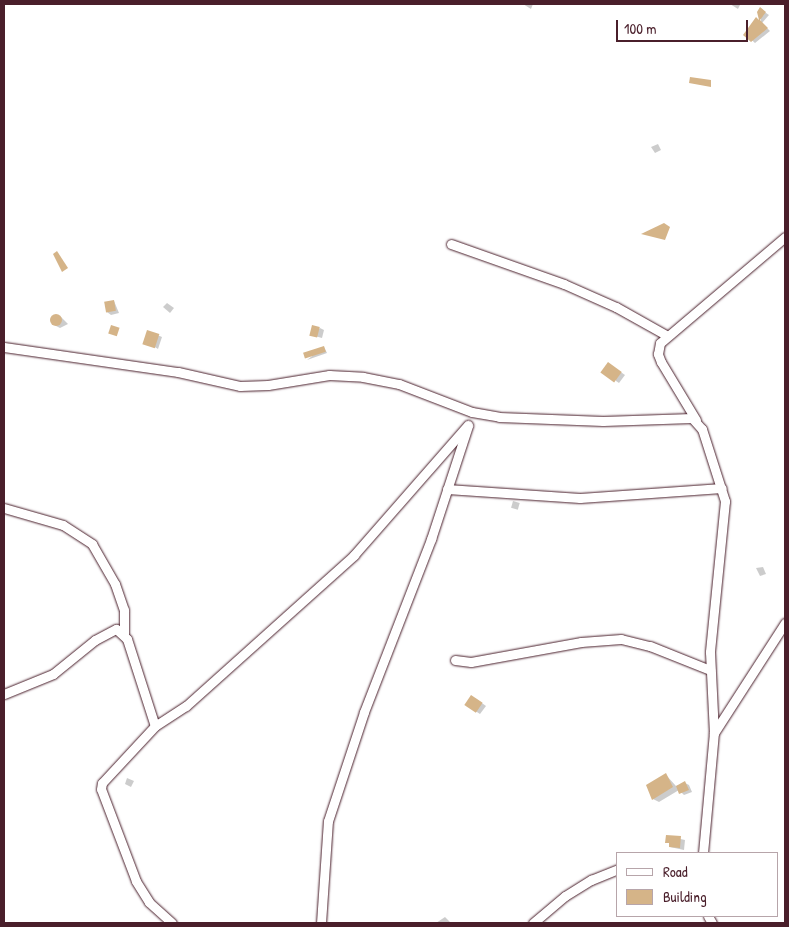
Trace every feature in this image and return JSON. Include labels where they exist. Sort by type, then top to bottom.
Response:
[{"type":"street","points":[[703,852],[714,733],[710,670],[714,595],[726,510],[722,488],[705,437],[658,354],[660,343],[666,335],[785,236]]},
{"type":"street","points":[[451,244],[564,284],[616,306],[666,335]]},
{"type":"street","points":[[4,347],[178,372],[240,386],[268,385],[330,374],[363,377],[399,384],[472,412],[499,417],[547,420],[687,416],[696,420]]},
{"type":"street","points":[[321,923],[328,821],[364,712],[418,576],[472,412]]},
{"type":"street","points":[[172,923],[142,892],[101,789],[102,783],[155,726],[186,706],[354,555],[468,425]]},
{"type":"street","points":[[447,489],[580,498],[722,488]]},
{"type":"street","points":[[4,508],[63,525],[92,544],[116,584],[124,610],[124,634],[155,726]]},
{"type":"street","points":[[714,733],[785,623]]},
{"type":"street","points":[[4,694],[53,674],[111,630],[119,630],[124,634]]},
{"type":"street","points":[[455,660],[471,662],[581,642],[621,639],[650,646],[710,670]]},
{"type":"street","points":[[533,923],[585,884],[616,870]]},
{"type":"building","points":[[760,7],[766,12],[760,20],[768,28],[751,42],[743,35],[756,17],[759,20],[757,12]]},
{"type":"building","points":[[690,77],[711,80],[711,87],[689,83]]},
{"type":"building","points":[[664,223],[670,227],[665,240],[641,234]]},
{"type":"building","points":[[57,251],[68,268],[62,272],[53,254]]},
{"type":"building","points":[[114,300],[116,311],[106,313],[104,302]]},
{"type":"building","points":[[58,314],[61,315],[61,325],[54,326],[51,325],[50,318],[51,315]]},
{"type":"building","points":[[111,325],[120,328],[117,336],[108,334]]},
{"type":"building","points":[[312,325],[320,327],[317,338],[309,336]]},
{"type":"building","points":[[147,330],[159,334],[155,348],[142,344]]},
{"type":"building","points":[[324,346],[326,352],[305,359],[303,353]]},
{"type":"building","points":[[608,362],[622,372],[614,383],[600,373]]},
{"type":"building","points":[[471,695],[483,703],[476,713],[464,705]]},
{"type":"building","points":[[666,773],[673,787],[652,800],[646,785]]},
{"type":"building","points":[[685,781],[689,790],[679,794],[676,786]]},
{"type":"building","points":[[666,835],[681,836],[680,848],[669,847],[669,843],[665,843]]}]
